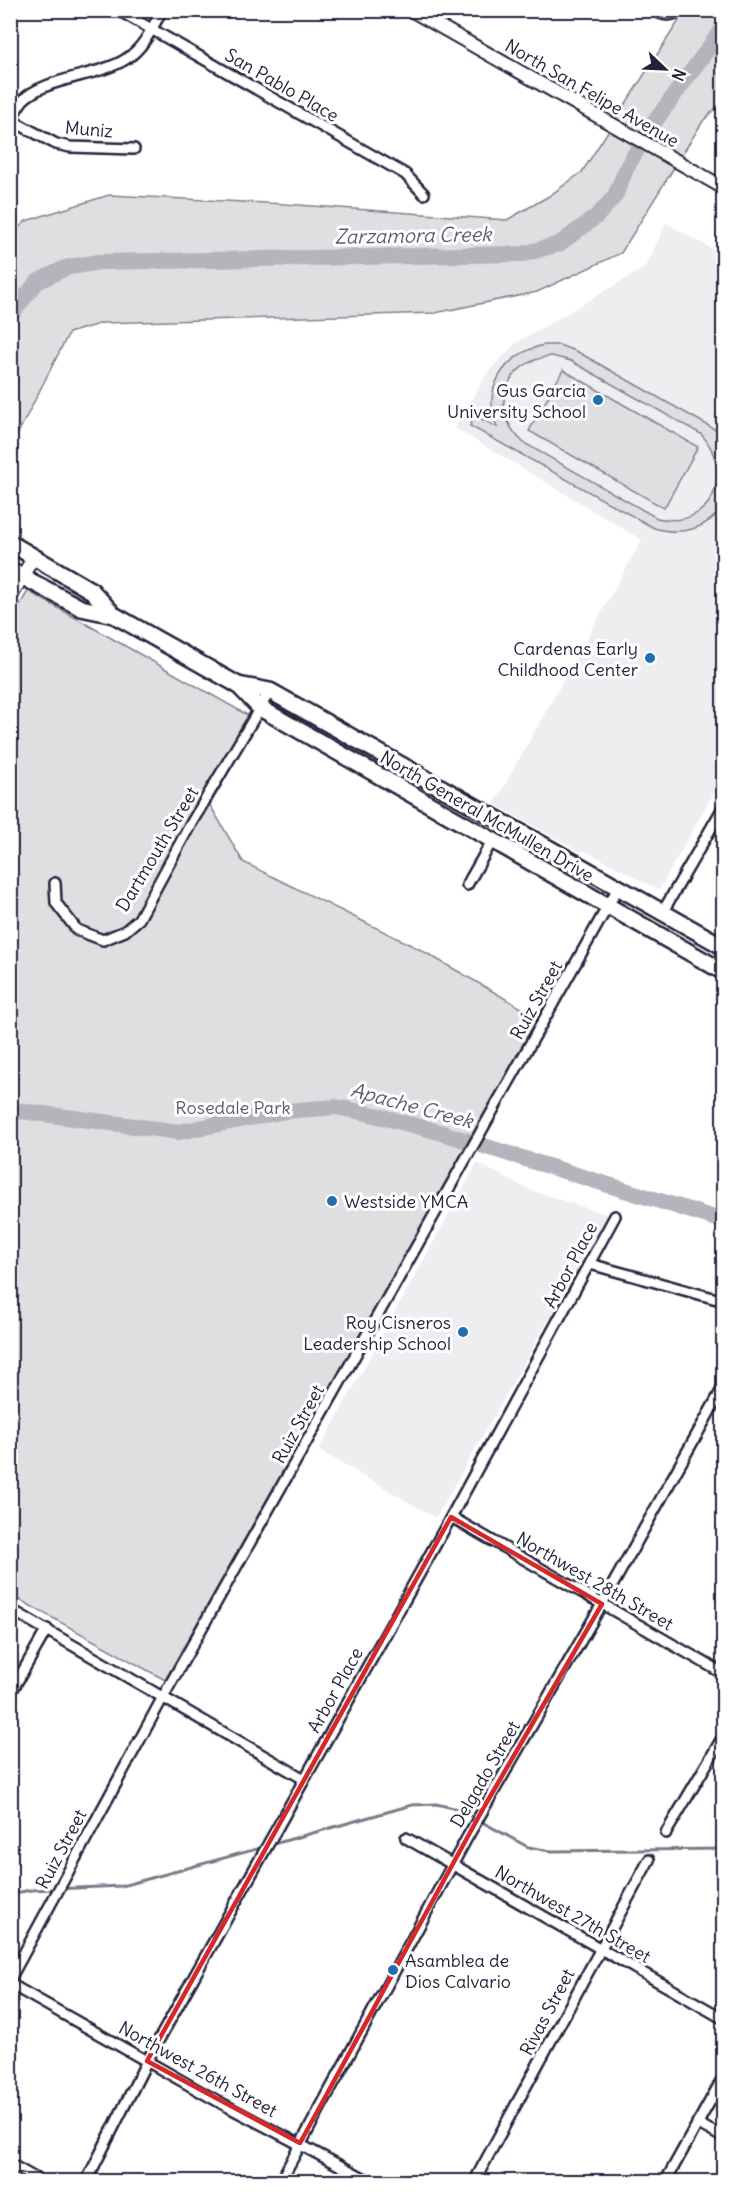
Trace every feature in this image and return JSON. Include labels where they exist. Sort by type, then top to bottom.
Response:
[{"type":"main road","name":"North General McMullen Drive","points":[[10,543],[92,591],[114,615]]},
{"type":"main road","name":"North General McMullen Drive","points":[[16,573],[81,608],[114,615],[238,685],[260,708],[723,972]]},
{"type":"main road","name":"North General McMullen Drive","points":[[238,685],[270,692],[723,947]]},
{"type":"main road","points":[[351,761],[382,766],[498,832],[508,826]]},
{"type":"street","name":"San Pablo Place","points":[[118,10],[405,174],[424,194]]},
{"type":"street","points":[[11,120],[24,100],[32,93],[124,60],[139,49],[162,10]]},
{"type":"street","name":"North San Felipe Avenue","points":[[411,10],[723,188]]},
{"type":"street","points":[[654,10],[666,16],[676,14],[679,10]]},
{"type":"street","name":"Muniz","points":[[11,120],[56,144],[70,147],[134,149]]},
{"type":"street","points":[[10,598],[16,573],[34,556]]},
{"type":"street","name":"Dartmouth Street","points":[[55,883],[56,903],[77,930],[103,940],[125,931],[139,919],[189,827],[270,692]]},
{"type":"street","points":[[662,913],[723,806]]},
{"type":"street","points":[[467,885],[492,841]]},
{"type":"street","name":"Ruiz Street","points":[[10,1979],[163,1697],[618,888]]},
{"type":"street","name":"Arbor Place","points":[[86,2181],[147,2061],[451,1517],[615,1216]]},
{"type":"street","points":[[590,1264],[723,1301]]},
{"type":"street","name":"Delgado Street","points":[[280,2181],[452,1864],[602,1604],[723,1386]]},
{"type":"street","name":"Northwest 28th Street","points":[[451,1517],[723,1674]]},
{"type":"street","points":[[10,1609],[304,1779]]},
{"type":"street","points":[[10,1694],[46,1629]]},
{"type":"street","points":[[666,1833],[723,1735]]},
{"type":"street","name":"Northwest 27th Street","points":[[406,1838],[723,2019]]},
{"type":"street","name":"Rivas Street","points":[[474,2181],[649,1860]]},
{"type":"street","name":"Northwest 26th Street","points":[[10,1984],[221,2103],[300,2142],[371,2181]]},
{"type":"street","points":[[665,2181],[723,2076]]},
{"type":"street","points":[[697,2124],[723,2138]]},
{"type":"street","points":[[10,2164],[42,2181]]},
{"type":"highlighted area","points":[[451,1517],[602,1604],[484,1807],[300,2143],[147,2061]]},
{"type":"shaded area","points":[[666,223],[723,255],[723,777],[659,890],[584,850],[581,852],[494,804],[642,540],[455,428],[488,372],[516,343],[646,267]]},
{"type":"shaded area","name":"Roy Cisneros Leadership School","points":[[477,1163],[530,1190],[608,1215],[436,1518],[319,1450]]},
{"type":"green space","points":[[685,11],[723,11],[723,101],[703,121],[621,253],[537,292],[435,313],[102,323],[69,333],[11,447],[11,235],[26,221],[109,195],[284,204],[507,220],[549,196],[582,172]]},
{"type":"green space","points":[[544,345],[559,345],[578,352],[723,434],[724,506],[709,521],[692,529],[674,531],[654,528],[470,426],[475,416],[497,427],[492,399],[495,386],[508,365],[518,356]],"holes":[[[552,356],[571,361],[701,434],[711,448],[716,464],[717,480],[713,494],[705,507],[693,515],[677,520],[657,518],[524,443],[513,430],[506,416],[504,402],[506,389],[512,377],[522,367],[535,360]]]},
{"type":"green space","points":[[563,370],[698,447],[664,508],[529,431]]},
{"type":"green space","name":"Rosedale Park","points":[[28,591],[258,721],[210,805],[243,862],[421,950],[539,1018],[165,1680],[11,1595],[10,622]]},
{"type":"waterway","name":"Zarzamora Creek","points":[[10,316],[37,282],[65,268],[99,262],[523,254],[559,244],[597,216],[615,196],[627,167],[653,124],[724,27]]},
{"type":"waterway","name":"Apache Creek","points":[[10,1112],[21,1111],[179,1132],[285,1111],[336,1107],[439,1132],[724,1221]]},
{"type":"waterway","points":[[270,1845],[412,1805],[436,1804],[458,1809],[528,1847],[551,1851],[724,1849]]},
{"type":"waterway","points":[[10,1894],[31,1890],[122,1886],[264,1847]]},
{"type":"place","name":"Gus Garcia University School","points":[[598,400]]},
{"type":"place","name":"Cardenas Early Childhood Center","points":[[650,658]]},
{"type":"place","name":"Westside YMCA","points":[[332,1201]]},
{"type":"place","name":"Roy Cisneros Leadership School","points":[[463,1332]]},
{"type":"place","name":"Asamblea de Dios Calvario","points":[[393,1970]]}]
